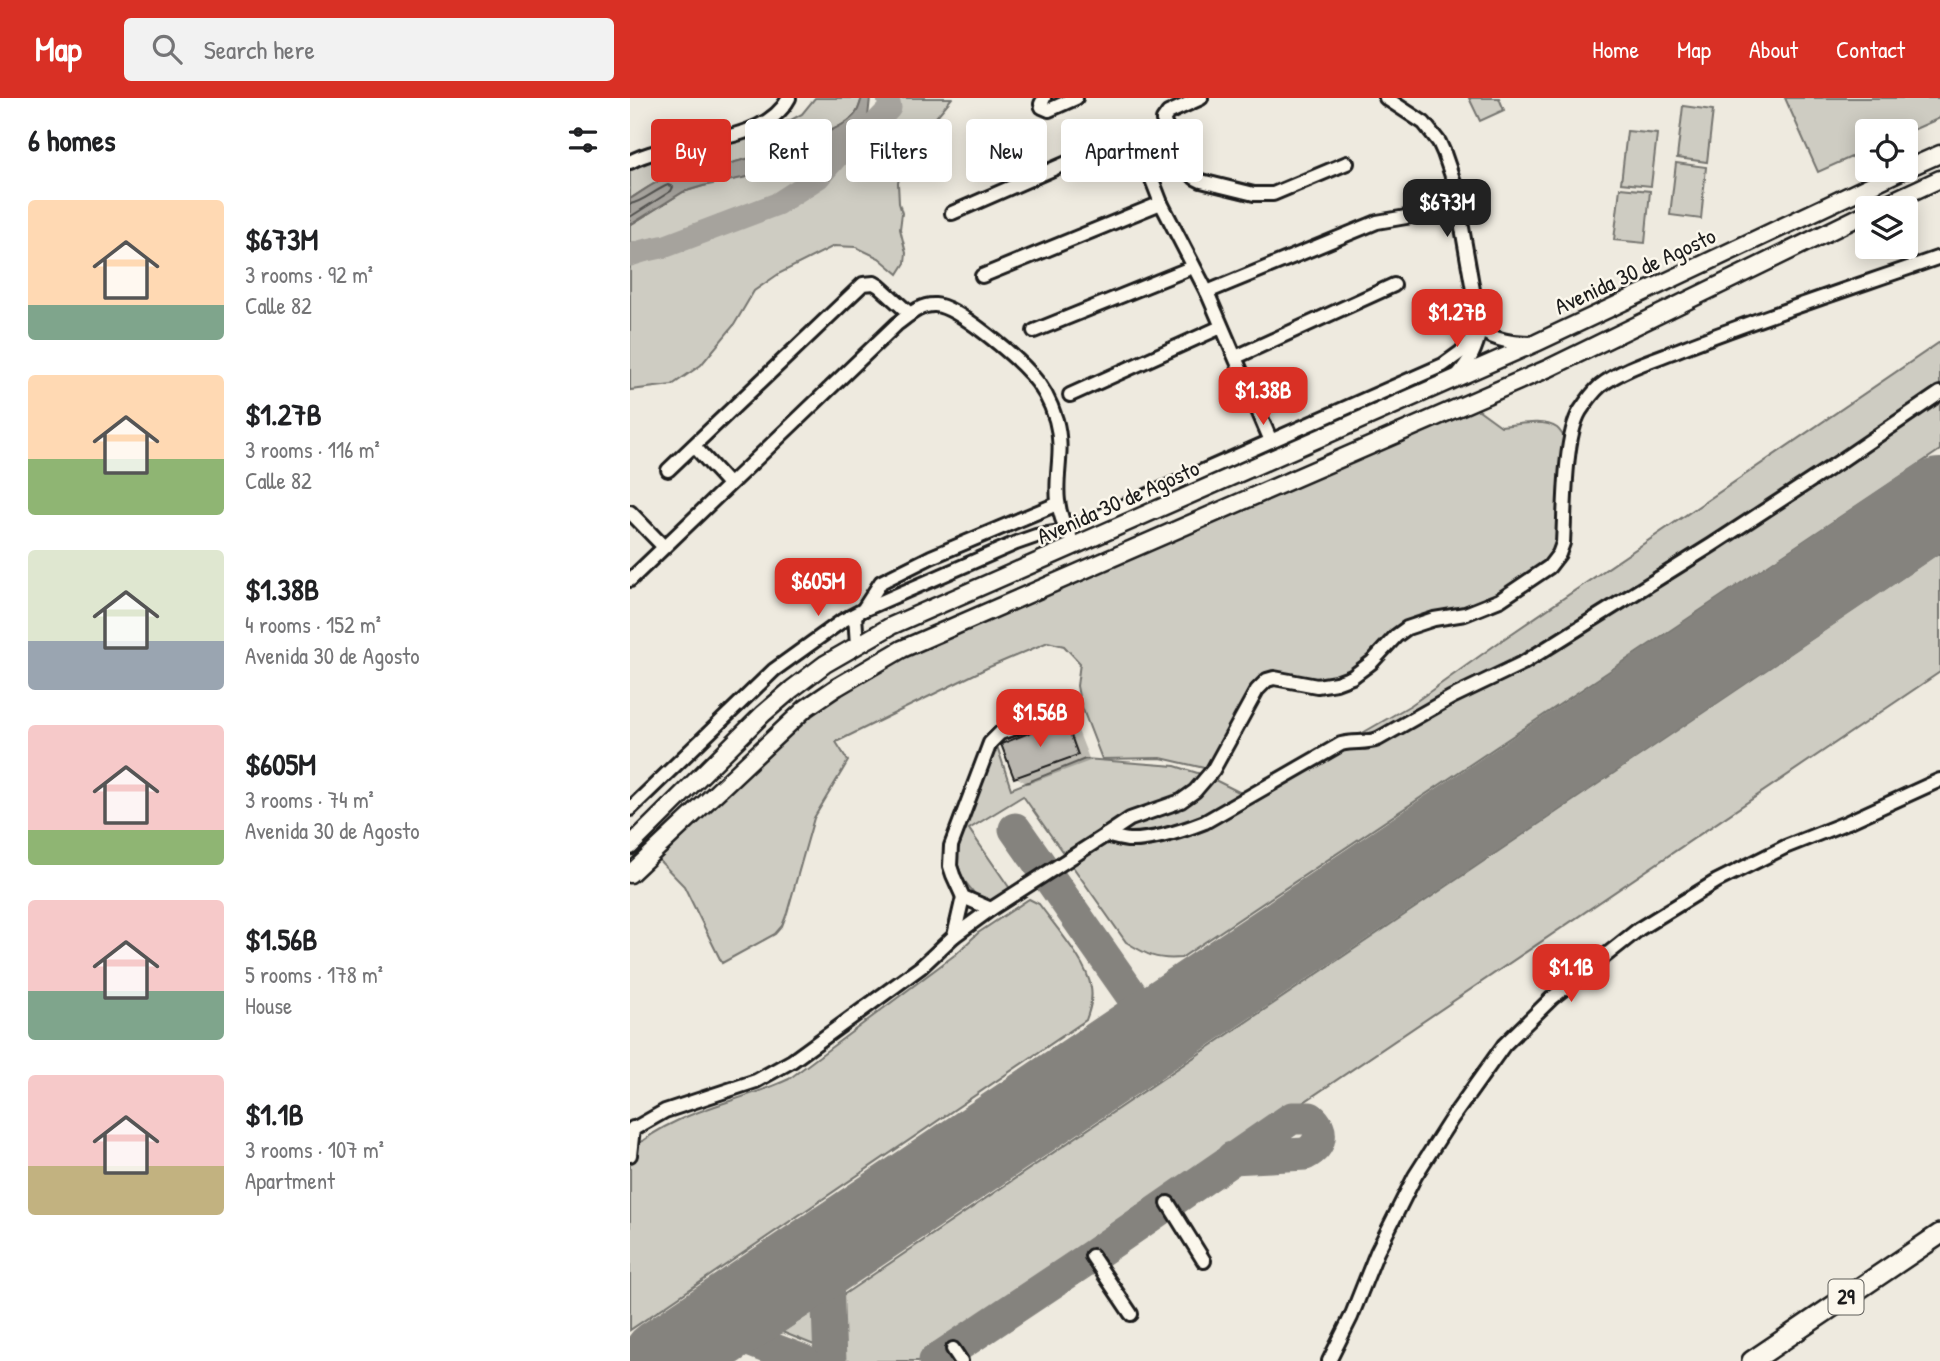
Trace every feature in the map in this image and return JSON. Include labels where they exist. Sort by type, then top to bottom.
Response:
[{"type":"highway","name":"29","points":[[1752,1361],[1940,1234]]},
{"type":"main road","name":"Avenida 30 de Agosto","points":[[1918,163],[1940,154]]},
{"type":"main road","points":[[1903,196],[1940,179]]},
{"type":"main road","name":"Avenida 30 de Agosto","points":[[630,846],[763,714],[825,664],[891,626],[1072,538],[1536,343],[1877,182]]},
{"type":"main road","name":"Avenida 30 de Agosto","points":[[630,874],[806,708],[902,649],[1549,368],[1855,219]]},
{"type":"street","points":[[630,162],[669,148],[752,128],[778,113],[789,98]]},
{"type":"street","points":[[1044,98],[1042,107],[1049,110],[1076,98]]},
{"type":"street","points":[[1201,98],[1168,113],[1163,120],[1184,166],[1201,181],[1268,195],[1347,163]]},
{"type":"street","points":[[1386,98],[1415,116],[1439,142],[1448,164],[1459,208],[1480,330],[1470,361],[1455,378]]},
{"type":"street","points":[[952,213],[1128,136],[1138,140],[1161,203],[1207,292],[1271,441]]},
{"type":"street","points":[[982,276],[1161,203]]},
{"type":"street","points":[[1207,292],[1377,222],[1459,208]]},
{"type":"street","points":[[630,1155],[631,1129],[665,1111],[740,1087],[775,1072],[921,967],[954,936],[991,909],[1130,819],[1181,801],[1195,791],[1213,770],[1257,690],[1267,680],[1280,678],[1317,686],[1352,677],[1372,662],[1407,628],[1483,608],[1500,600],[1549,567],[1563,543],[1569,446],[1573,427],[1584,406],[1600,387],[1633,368],[1736,327],[1940,257]]},
{"type":"street","points":[[1034,331],[1193,267]]},
{"type":"street","points":[[668,470],[863,284],[874,283],[879,286],[910,314]]},
{"type":"street","points":[[1236,358],[1394,285]]},
{"type":"street","points":[[630,579],[897,324],[920,307],[929,305],[947,308],[961,315],[1014,356],[1031,374],[1049,402],[1059,431],[1057,504],[1072,538]]},
{"type":"street","points":[[1070,395],[1221,327]]},
{"type":"street","points":[[1480,330],[1500,341],[1536,343]]},
{"type":"street","points":[[630,809],[774,670],[842,621],[1016,543],[1037,536],[1072,538],[1271,441],[1443,365],[1461,352],[1480,330]]},
{"type":"street","points":[[1106,835],[1130,840],[1177,831],[1205,822],[1341,744],[1350,741],[1367,743],[1378,739],[1452,697],[1523,663],[1712,545],[1940,393]]},
{"type":"street","points":[[694,446],[729,484]]},
{"type":"street","points":[[857,645],[859,612],[881,582],[931,557],[1057,504]]},
{"type":"street","points":[[630,512],[664,547]]},
{"type":"street","points":[[954,936],[963,897],[950,866],[951,846],[990,743],[1000,733],[1029,723]]},
{"type":"street","points":[[1329,1361],[1351,1317],[1377,1252],[1415,1176],[1504,1045],[1552,998],[1639,929],[1717,881],[1785,847],[1940,780]]},
{"type":"street","points":[[963,897],[991,909]]},
{"type":"street","points":[[1168,1203],[1204,1262]]},
{"type":"street","points":[[1092,1256],[1131,1314]]},
{"type":"street","points":[[953,1349],[961,1361]]},
{"type":"shaded area","points":[[815,98],[862,98],[856,113],[832,130],[832,119],[793,119],[802,114]]},
{"type":"shaded area","points":[[896,98],[952,98],[934,119],[880,119]]},
{"type":"shaded area","points":[[1469,98],[1499,98],[1504,110],[1480,121]]},
{"type":"shaded area","points":[[1785,98],[1940,98],[1940,118],[1918,128],[1918,119],[1855,119],[1855,155],[1818,172]]},
{"type":"shaded area","points":[[1683,106],[1713,110],[1707,162],[1677,158]]},
{"type":"shaded area","points":[[745,130],[745,159],[731,163],[731,134]]},
{"type":"shaded area","points":[[1627,131],[1657,134],[1651,186],[1621,183]]},
{"type":"shaded area","points":[[846,144],[846,182],[898,182],[902,213],[900,229],[906,253],[905,263],[898,274],[879,258],[856,247],[834,246],[780,273],[754,291],[734,325],[701,365],[672,385],[630,390],[630,225],[683,192],[717,182],[731,182],[731,178],[745,174],[745,182],[832,182],[832,148]]},
{"type":"shaded area","points":[[651,156],[651,182],[659,182],[630,199],[630,162]]},
{"type":"shaded area","points":[[1676,163],[1706,167],[1701,219],[1670,215]]},
{"type":"shaded area","points":[[1620,188],[1650,191],[1645,243],[1614,240]]},
{"type":"shaded area","points":[[1940,342],[1940,450],[1181,958],[1152,956],[1126,942],[1023,796],[969,829],[1013,893],[994,901],[981,898],[963,879],[958,865],[957,849],[961,833],[997,746],[1011,789],[1085,759],[1175,766],[1207,776],[1257,801],[1411,705]]},
{"type":"shaded area","points":[[1468,402],[1501,426],[1537,423],[1551,425],[1559,430],[1569,446],[1559,554],[1500,600],[1419,623],[1336,683],[1267,680],[1213,770],[1161,758],[1102,759],[1080,702],[1077,686],[1080,663],[1064,646],[1048,642],[987,668],[836,742],[848,761],[814,818],[782,926],[775,934],[722,963],[684,886],[652,853],[837,687]]},
{"type":"shaded area","points":[[1940,552],[1940,672],[921,1361],[843,1361],[838,1328],[843,1295]]},
{"type":"shaded area","points":[[1029,899],[1039,904],[1084,967],[1092,992],[1086,1020],[630,1330],[630,1151],[666,1126],[789,1079],[956,954],[978,933]]},
{"type":"shaded area","points":[[817,1309],[819,1347],[782,1332]]},
{"type":"water","points":[[862,98],[870,98],[868,117],[877,111],[886,98],[896,98],[879,119],[849,119],[857,111]]},
{"type":"water","points":[[846,122],[846,144],[832,150],[832,130]]},
{"type":"water","points":[[745,160],[745,177],[731,180],[731,163]]},
{"type":"water","points":[[723,182],[683,192],[630,225],[630,199],[656,183]]},
{"type":"building","points":[[1030,696],[1034,708],[1017,713],[1013,701]]},
{"type":"building","points":[[1050,700],[1056,704],[1053,719],[1041,706]]},
{"type":"building","points":[[1065,719],[1078,755],[1014,778],[1001,744]]},
{"type":"waterway","points":[[630,255],[666,246],[777,204],[819,177],[848,144],[865,134],[890,108],[888,98]]},
{"type":"taxiway","points":[[1015,829],[1156,1030]]},
{"type":"taxiway","points":[[935,1361],[1092,1256],[1292,1118],[1310,1118],[1318,1128],[1318,1142],[1305,1154],[1232,1158]]},
{"type":"taxiway","points":[[826,1253],[830,1361]]},
{"type":"taxiway","points":[[715,1327],[803,1361]]},
{"type":"runway","points":[[664,1361],[1940,501]]}]
